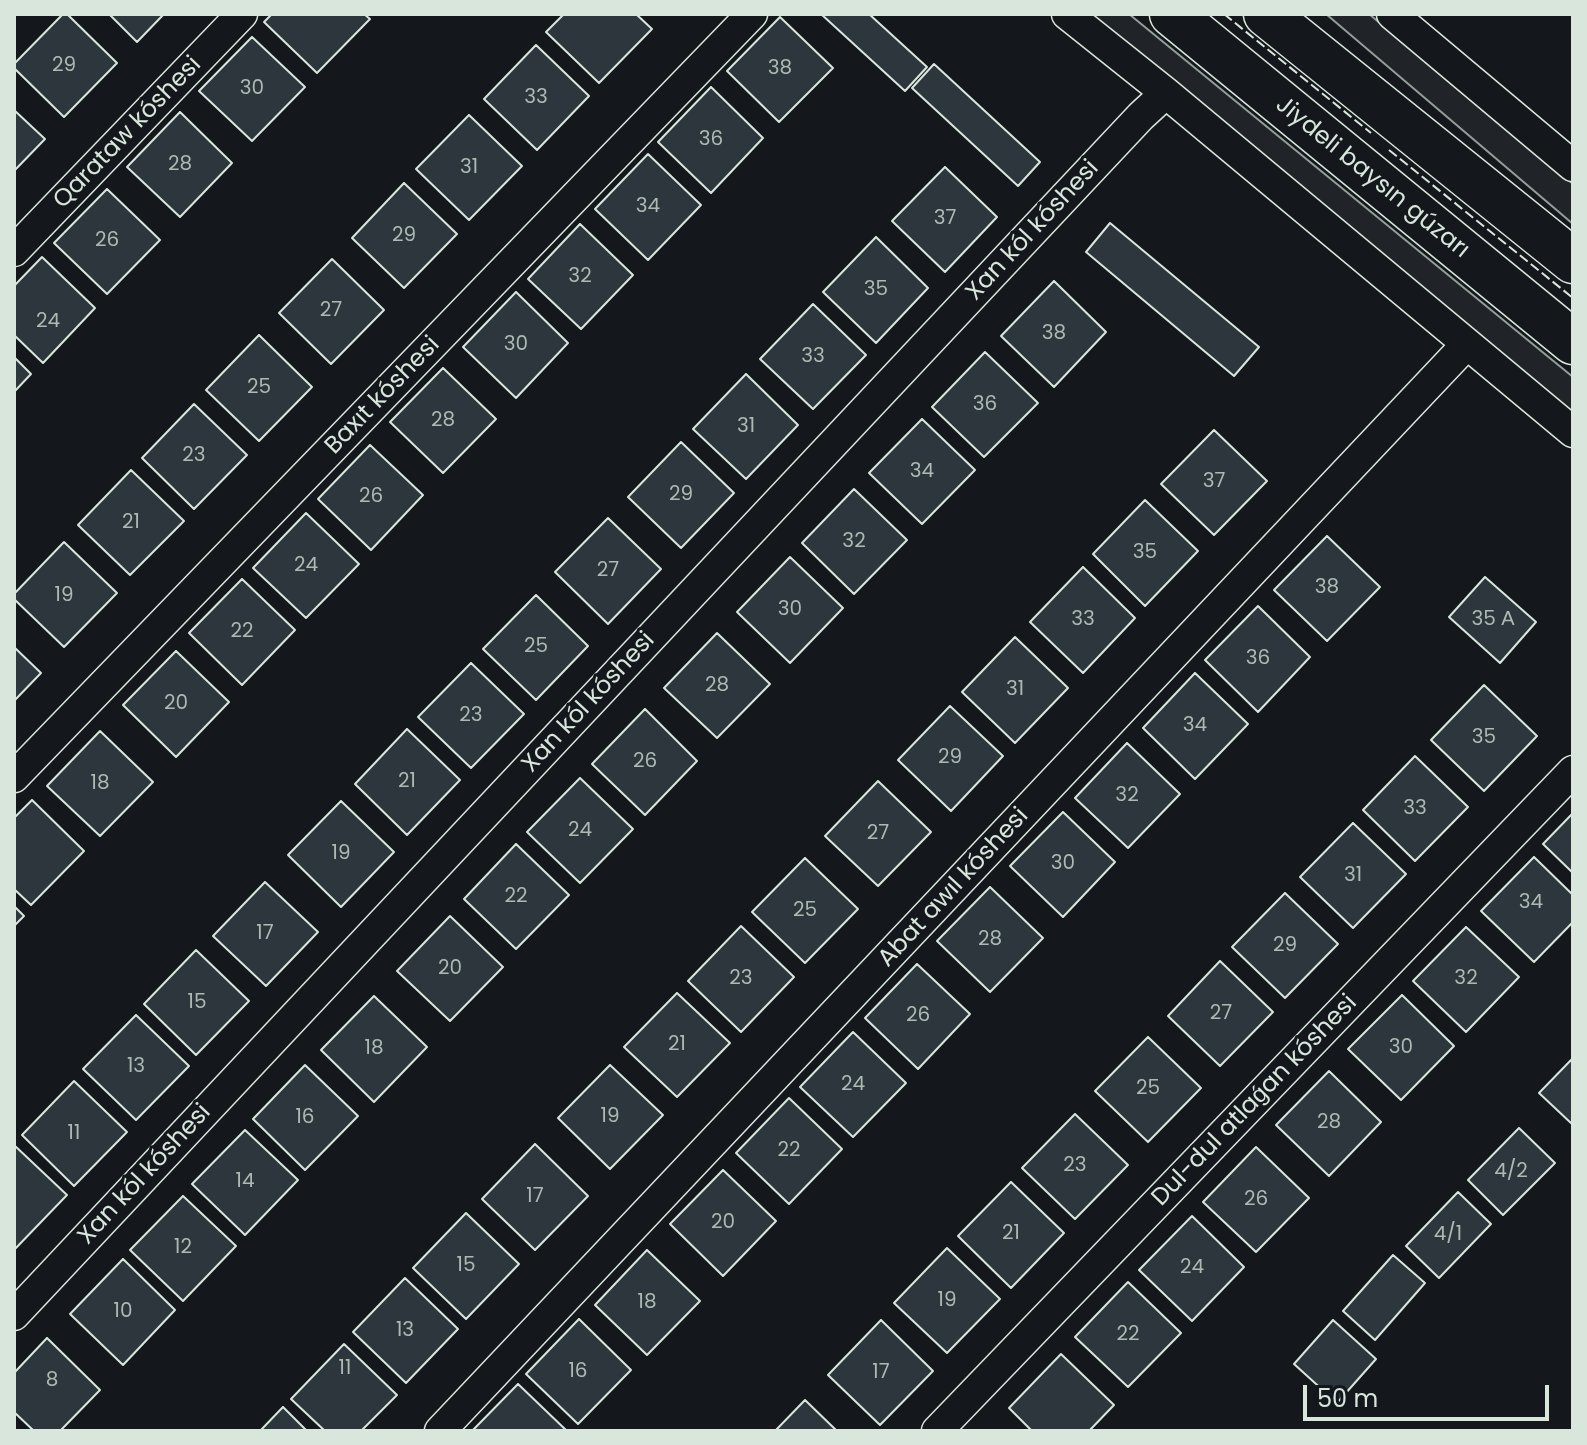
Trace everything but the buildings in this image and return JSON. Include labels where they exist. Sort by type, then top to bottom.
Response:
[{"type":"main road","name":"Jiydeli baysın gúzarı","points":[[1172,14],[1573,342]]},
{"type":"main road","points":[[1266,14],[1573,261]]},
{"type":"street","name":"Qarataw kóshesi","points":[[14,251],[242,14]]},
{"type":"street","name":"Baxıt kóshesi","points":[[14,777],[752,14]]},
{"type":"street","points":[[1067,14],[1573,432]]},
{"type":"street","points":[[1392,14],[1573,166]]},
{"type":"street","name":"Xan kól kóshesi","points":[[14,1315],[1130,127],[1166,93]]},
{"type":"street","name":"Abat awıl kóshesi","points":[[440,1431],[1467,344]]},
{"type":"street","name":"Dul-dul atlaǵan kóshesi","points":[[937,1431],[1573,771]]},
{"type":"shaded area","points":[[1085,14],[1129,14],[1573,377],[1573,413]]},
{"type":"shaded area","points":[[1326,14],[1369,14],[1573,184],[1573,224]]},
{"type":"fence","points":[[1224,14],[1371,133]]},
{"type":"fence","points":[[1389,150],[1573,298]]}]
